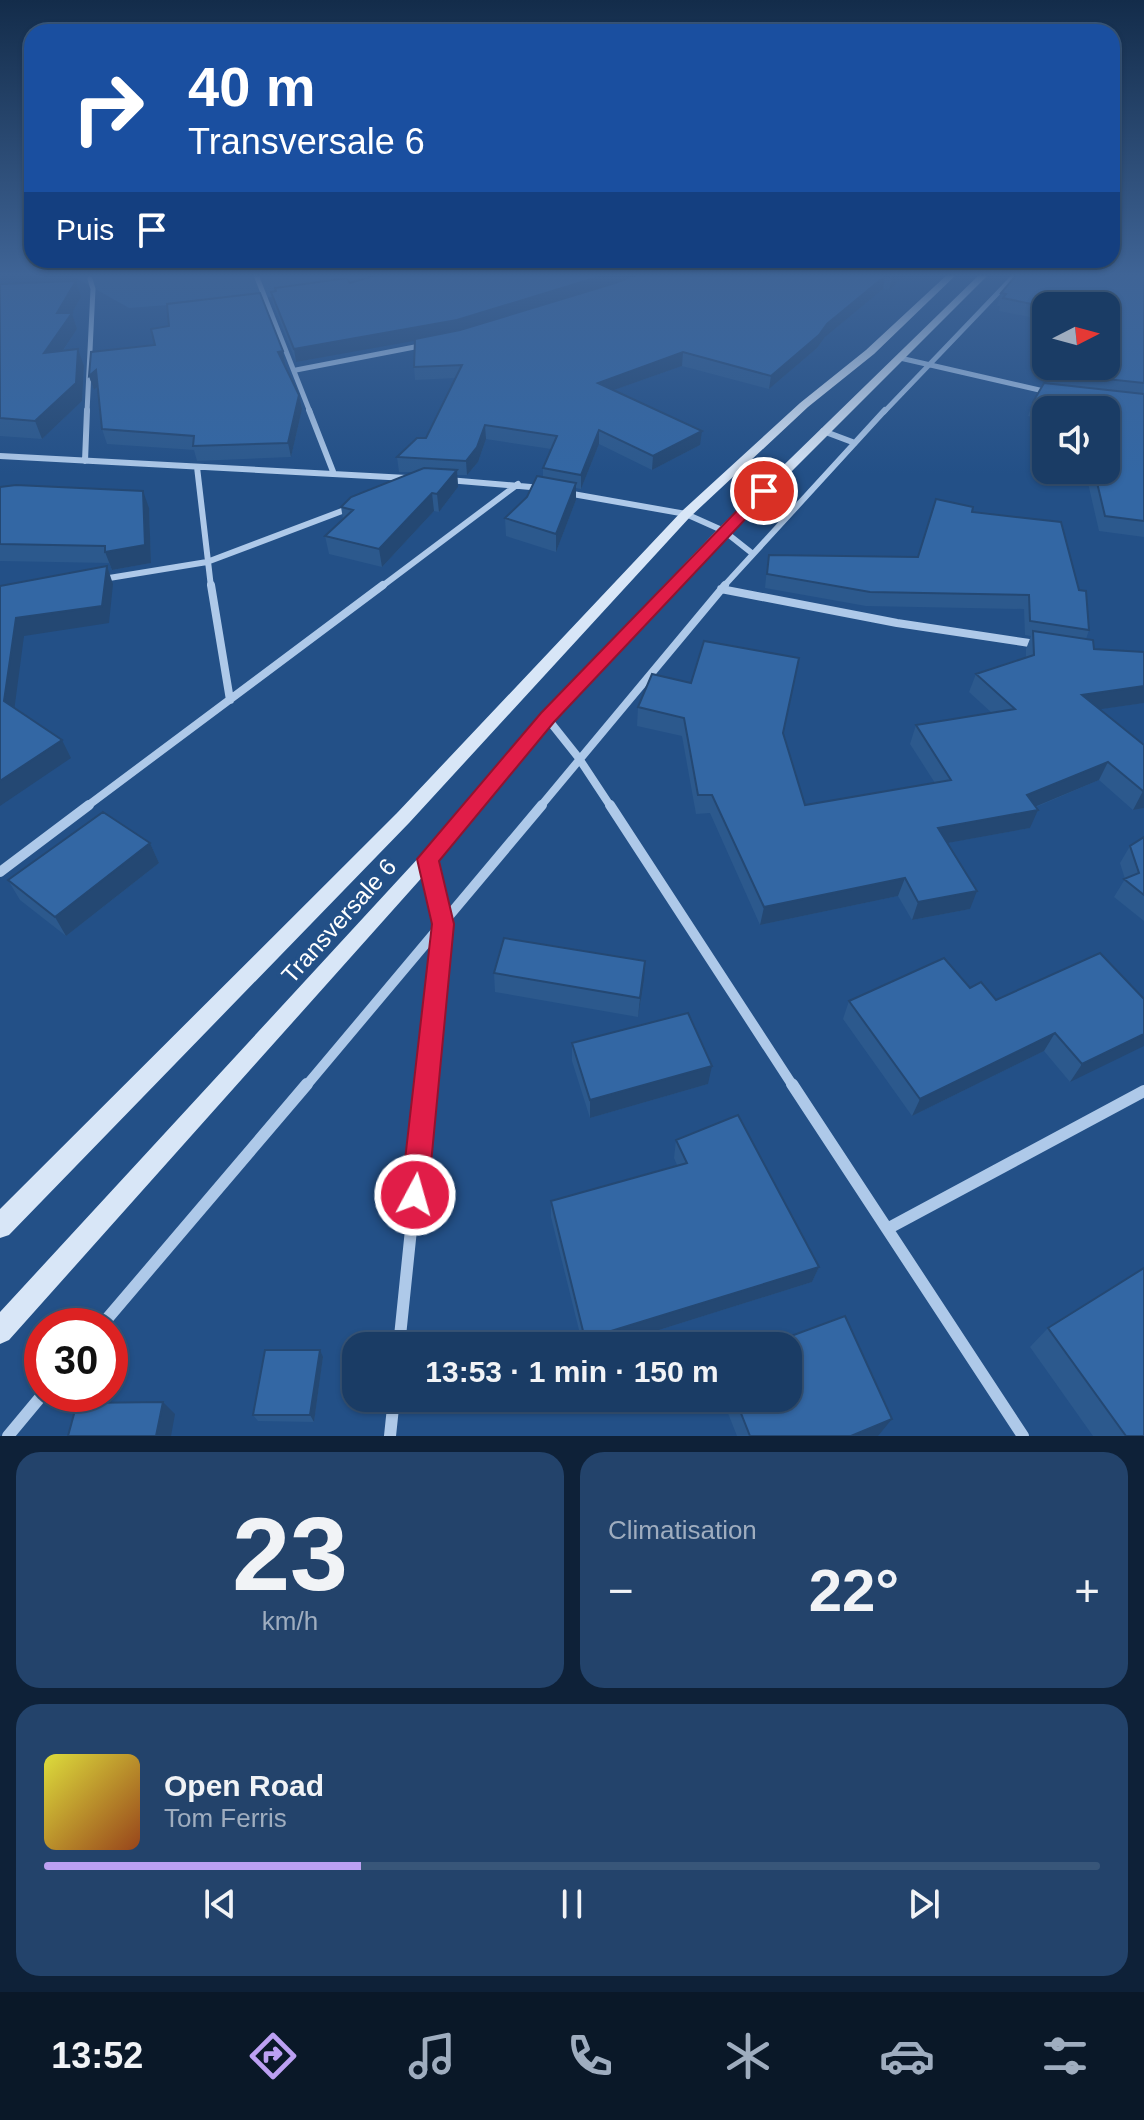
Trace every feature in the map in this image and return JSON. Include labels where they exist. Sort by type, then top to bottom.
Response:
[{"type":"main road","name":"Transversale 6","points":[[0,1226],[403,818],[686,514],[804,405],[883,340]]},
{"type":"main road","name":"Transversale 6","points":[[0,1331],[428,859],[547,718],[724,531],[918,340]]},
{"type":"street","points":[[85,461],[91,340]]},
{"type":"street","points":[[283,340],[334,474]]},
{"type":"street","points":[[116,1308],[443,924],[578,757],[721,589],[951,340]]},
{"type":"street","points":[[296,370],[429,344]]},
{"type":"street","points":[[900,358],[1054,393]]},
{"type":"street","points":[[823,431],[855,443]]},
{"type":"street","points":[[0,456],[411,481],[397,490]]},
{"type":"street","points":[[197,467],[207,562],[230,700]]},
{"type":"street","points":[[441,480],[518,484],[549,489]]},
{"type":"street","points":[[0,872],[518,484]]},
{"type":"street","points":[[564,492],[686,514],[724,531],[753,554]]},
{"type":"street","points":[[89,582],[207,562],[354,507]]},
{"type":"street","points":[[721,589],[897,623],[1051,646]]},
{"type":"street","points":[[547,718],[578,757],[1023,1436]]},
{"type":"street","points":[[400,1332],[443,924],[428,859]]},
{"type":"street","points":[[887,1229],[1144,1091]]},
{"type":"street","points":[[8,1436],[28,1412]]},
{"type":"street","points":[[390,1436],[393,1412]]},
{"type":"building","points":[[0,340],[53,340],[44,353],[78,349],[76,383],[35,421],[0,418]]},
{"type":"building","points":[[154,340],[279,340],[283,351],[278,352],[299,395],[288,443],[193,446],[194,436],[102,429],[96,370],[89,376],[91,352],[155,345]]},
{"type":"building","points":[[290,340],[345,340],[294,349]]},
{"type":"building","points":[[415,340],[813,340],[771,376],[683,352],[598,383],[702,431],[653,456],[599,430],[581,475],[543,468],[557,436],[485,425],[477,447],[466,461],[397,457],[417,438],[426,438],[462,365],[414,367]]},
{"type":"building","points":[[1120,340],[1144,340],[1144,383],[1116,380],[1120,380]]},
{"type":"building","points":[[1044,383],[1144,394],[1144,521],[1105,516],[1097,484],[1120,484],[1120,396],[1036,396]]},
{"type":"building","points":[[424,468],[457,470],[437,494],[432,493],[379,549],[325,536],[353,510],[341,507],[351,497]]},
{"type":"building","points":[[537,476],[576,483],[556,534],[505,518],[527,497]]},
{"type":"building","points":[[16,485],[143,491],[145,545],[105,552],[105,546],[0,544],[0,487]]},
{"type":"building","points":[[936,499],[973,507],[972,512],[1061,522],[1079,590],[1086,591],[1089,630],[1030,621],[1029,595],[870,592],[767,574],[769,555],[918,557]]},
{"type":"building","points":[[107,566],[102,606],[16,618],[4,701],[62,740],[0,781],[0,586]]},
{"type":"building","points":[[1033,631],[1093,640],[1094,649],[1144,652],[1144,686],[1082,695],[1144,745],[1144,791],[1108,762],[1027,795],[1038,810],[938,828],[977,891],[918,902],[905,878],[764,907],[712,795],[698,795],[684,718],[638,707],[652,674],[691,683],[704,641],[799,658],[783,733],[805,805],[951,780],[916,725],[1015,709],[976,674],[1034,655]]},
{"type":"building","points":[[103,812],[150,843],[55,917],[8,880]]},
{"type":"building","points":[[1144,837],[1144,895],[1124,879],[1139,873],[1130,846]]},
{"type":"building","points":[[504,938],[645,961],[640,998],[494,973]]},
{"type":"building","points":[[1100,953],[1144,999],[1144,1034],[1082,1064],[1055,1033],[920,1099],[849,1001],[944,958],[970,988],[981,982],[996,1000]]},
{"type":"building","points":[[688,1013],[712,1066],[590,1100],[572,1043]]},
{"type":"building","points":[[738,1115],[819,1267],[608,1332],[583,1332],[551,1201],[687,1163],[676,1140]]},
{"type":"building","points":[[1144,1268],[1144,1436],[1126,1436],[1048,1328]]},
{"type":"building","points":[[845,1316],[892,1419],[851,1436],[750,1436],[741,1412],[802,1412],[802,1332]]},
{"type":"building","points":[[265,1350],[320,1350],[310,1415],[253,1415]]},
{"type":"building","points":[[128,1402],[163,1402],[156,1436],[68,1436],[75,1412],[128,1412]]},
{"type":"route","points":[[415,1195],[443,924],[428,859],[547,718],[764,491]]}]
